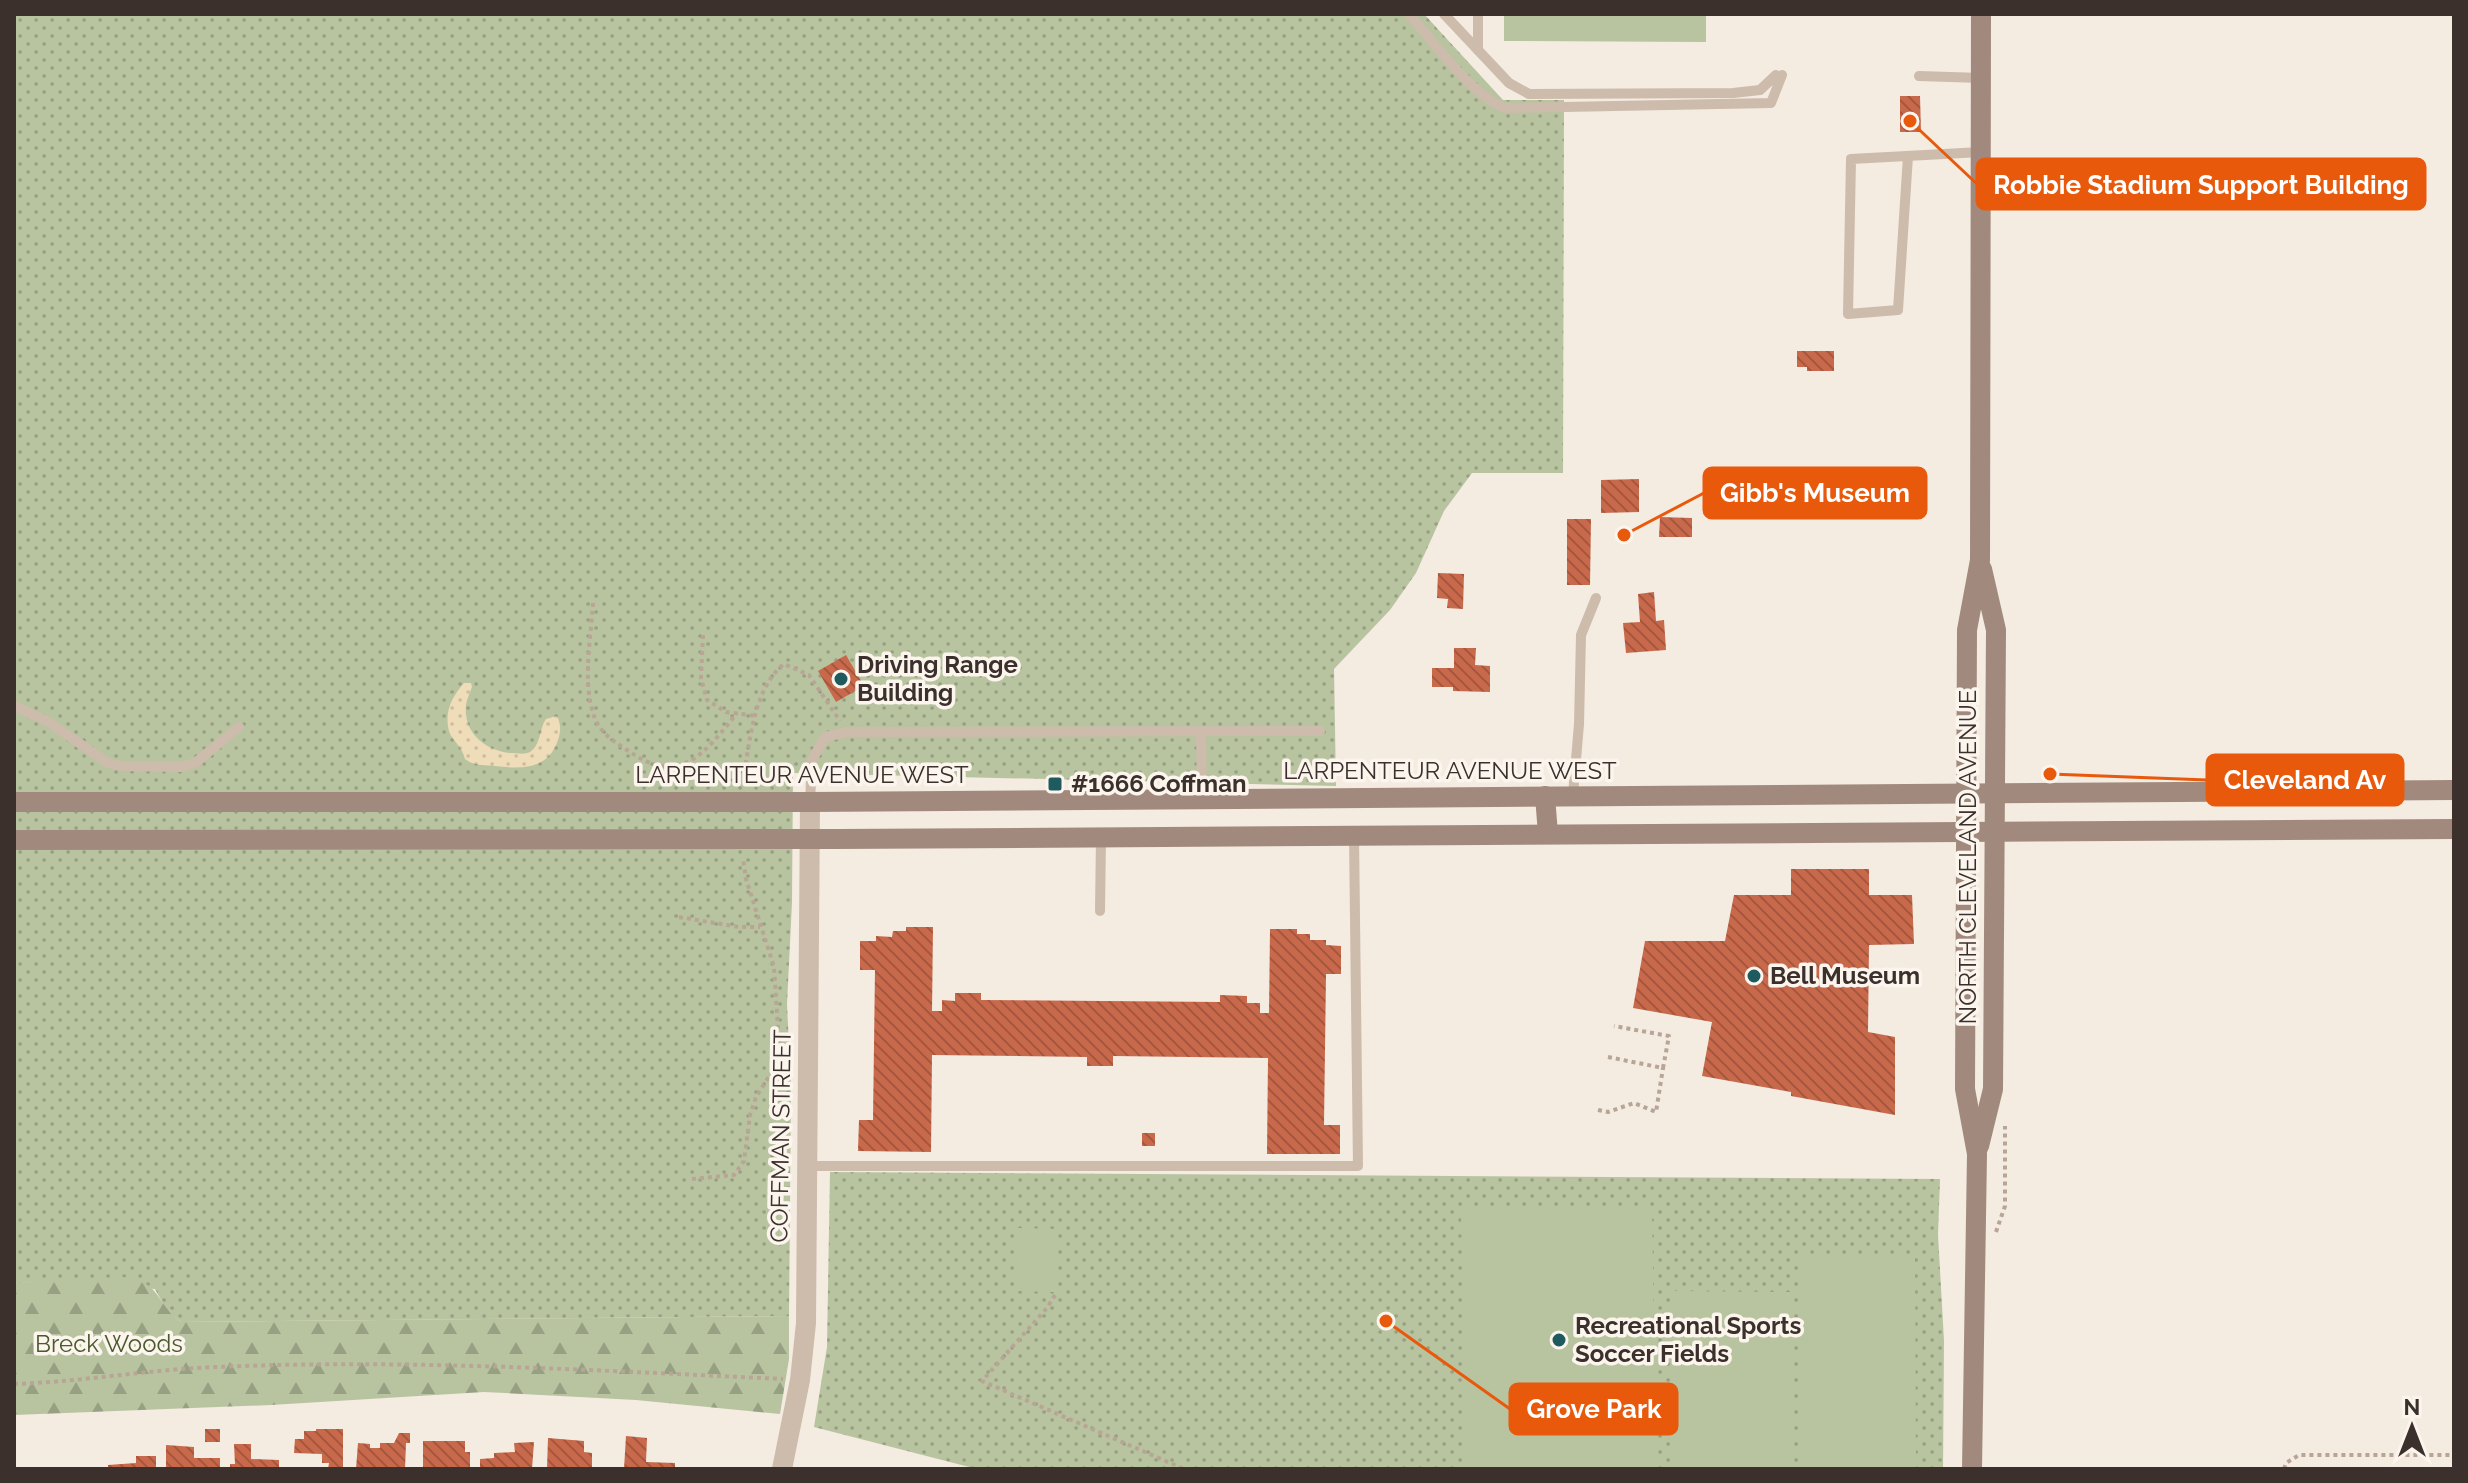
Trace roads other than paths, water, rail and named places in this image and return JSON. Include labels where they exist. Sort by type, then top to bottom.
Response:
[{"type":"main road","name":"NORTH CLEVELAND AVENUE","points":[[1972,1469],[1977,1154],[1965,1089],[1967,630],[1980,560],[1981,14]]},
{"type":"main road","name":"NORTH CLEVELAND AVENUE","points":[[1977,1154],[1993,1089],[1995,831],[1996,630],[1980,560]]},
{"type":"main road","name":"LARPENTEUR AVENUE WEST","points":[[14,802],[810,802],[2454,790]]},
{"type":"main road","points":[[1545,796],[1548,834]]},
{"type":"main road","points":[[14,840],[810,839],[2454,829]]},
{"type":"street","name":"COFFMAN STREET","points":[[782,1469],[800,1380],[806,1323],[810,802]]},
{"type":"lane","points":[[1409,14],[1471,85],[1491,103],[1505,108],[1771,103],[1779,75],[1760,90],[1733,93],[1529,94],[1509,83],[1444,14]]},
{"type":"lane","points":[[1478,14],[1478,50]]},
{"type":"lane","points":[[1919,76],[1981,78]]},
{"type":"lane","points":[[1908,156],[1898,310],[1848,314],[1851,159],[1981,152]]},
{"type":"lane","points":[[1573,795],[1579,724],[1581,635],[1596,598]]},
{"type":"lane","points":[[14,706],[47,721],[108,763],[120,766],[181,767],[195,763],[239,727]]},
{"type":"lane","points":[[810,802],[812,760],[825,737],[847,732],[1320,731]]},
{"type":"lane","points":[[1201,732],[1202,799]]},
{"type":"lane","points":[[806,1166],[1358,1166],[1354,836]]},
{"type":"lane","points":[[1100,911],[1101,837]]},
{"type":"place","name":"Robbie Stadium Support Building","points":[[1910,121]]},
{"type":"place","name":"Gibb's Museum","points":[[1624,535]]},
{"type":"place","name":"Driving Range Building","points":[[841,679]]},
{"type":"place","name":"Cleveland Av","points":[[2050,774]]},
{"type":"place","name":"#1666 Coffman","points":[[1055,784]]},
{"type":"place","name":"Bell Museum","points":[[1754,976]]},
{"type":"place","name":"Grove Park","points":[[1386,1321]]},
{"type":"place","name":"Recreational Sports Soccer Fields","points":[[1559,1340]]},
{"type":"park label","name":"Breck Woods","points":[[109,1344]]}]
